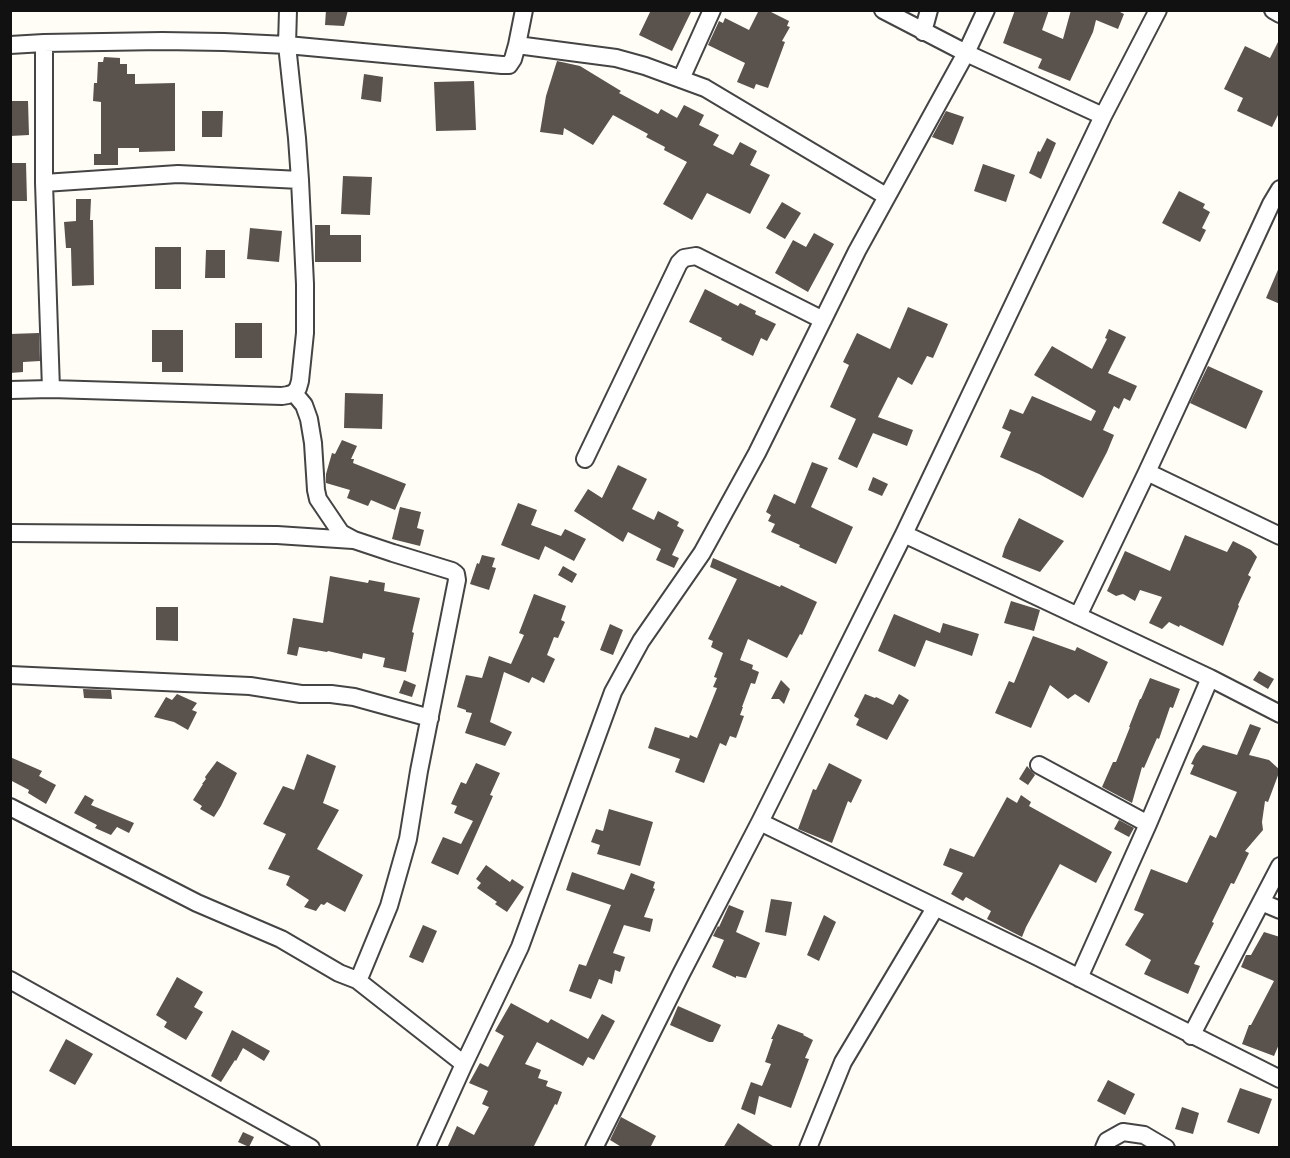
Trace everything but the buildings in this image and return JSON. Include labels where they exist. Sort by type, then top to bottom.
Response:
[{"type":"street","points":[[10,390],[51,389],[282,396],[294,393],[298,388],[305,333],[300,180],[287,45],[288,10]]},
{"type":"street","points":[[10,45],[204,41],[287,45],[502,65],[509,64],[513,60],[524,10]]},
{"type":"street","points":[[681,79],[712,10]]},
{"type":"street","points":[[882,10],[966,53],[1103,116]]},
{"type":"street","points":[[923,32],[929,10]]},
{"type":"street","points":[[426,1148],[520,947],[613,692],[641,641],[702,553],[757,453],[856,250],[966,53],[986,10]]},
{"type":"street","points":[[594,1148],[904,534],[1103,116],[1158,10]]},
{"type":"street","points":[[1273,10],[1280,14]]},
{"type":"street","points":[[44,43],[44,183],[51,389]]},
{"type":"street","points":[[518,45],[616,58],[705,88],[886,196]]},
{"type":"street","points":[[44,183],[178,174],[300,180]]},
{"type":"street","points":[[1078,615],[1279,191]]},
{"type":"street","points":[[585,459],[679,263],[684,258],[696,256],[823,320]]},
{"type":"street","points":[[294,393],[304,405],[309,419],[318,499],[341,532],[354,540],[393,554],[452,571],[456,574],[457,580],[408,839],[389,906],[357,980]]},
{"type":"street","points":[[1147,472],[1280,536]]},
{"type":"street","points":[[10,533],[277,535],[354,540]]},
{"type":"street","points":[[904,534],[1210,678],[1280,714]]},
{"type":"street","points":[[10,675],[250,686],[301,694],[331,694],[354,697],[430,718]]},
{"type":"street","points":[[1079,978],[1210,678]]},
{"type":"street","points":[[1039,765],[1148,824]]},
{"type":"street","points":[[10,807],[197,903],[281,939],[339,973],[357,980],[464,1064]]},
{"type":"street","points":[[760,822],[1280,1079]]},
{"type":"street","points":[[1191,1036],[1280,866]]},
{"type":"street","points":[[1261,902],[1280,910]]},
{"type":"street","points":[[808,1148],[843,1062],[935,908]]},
{"type":"street","points":[[10,980],[311,1148]]},
{"type":"street","points":[[1104,1148],[1107,1141],[1123,1132],[1144,1135],[1166,1148]]}]
